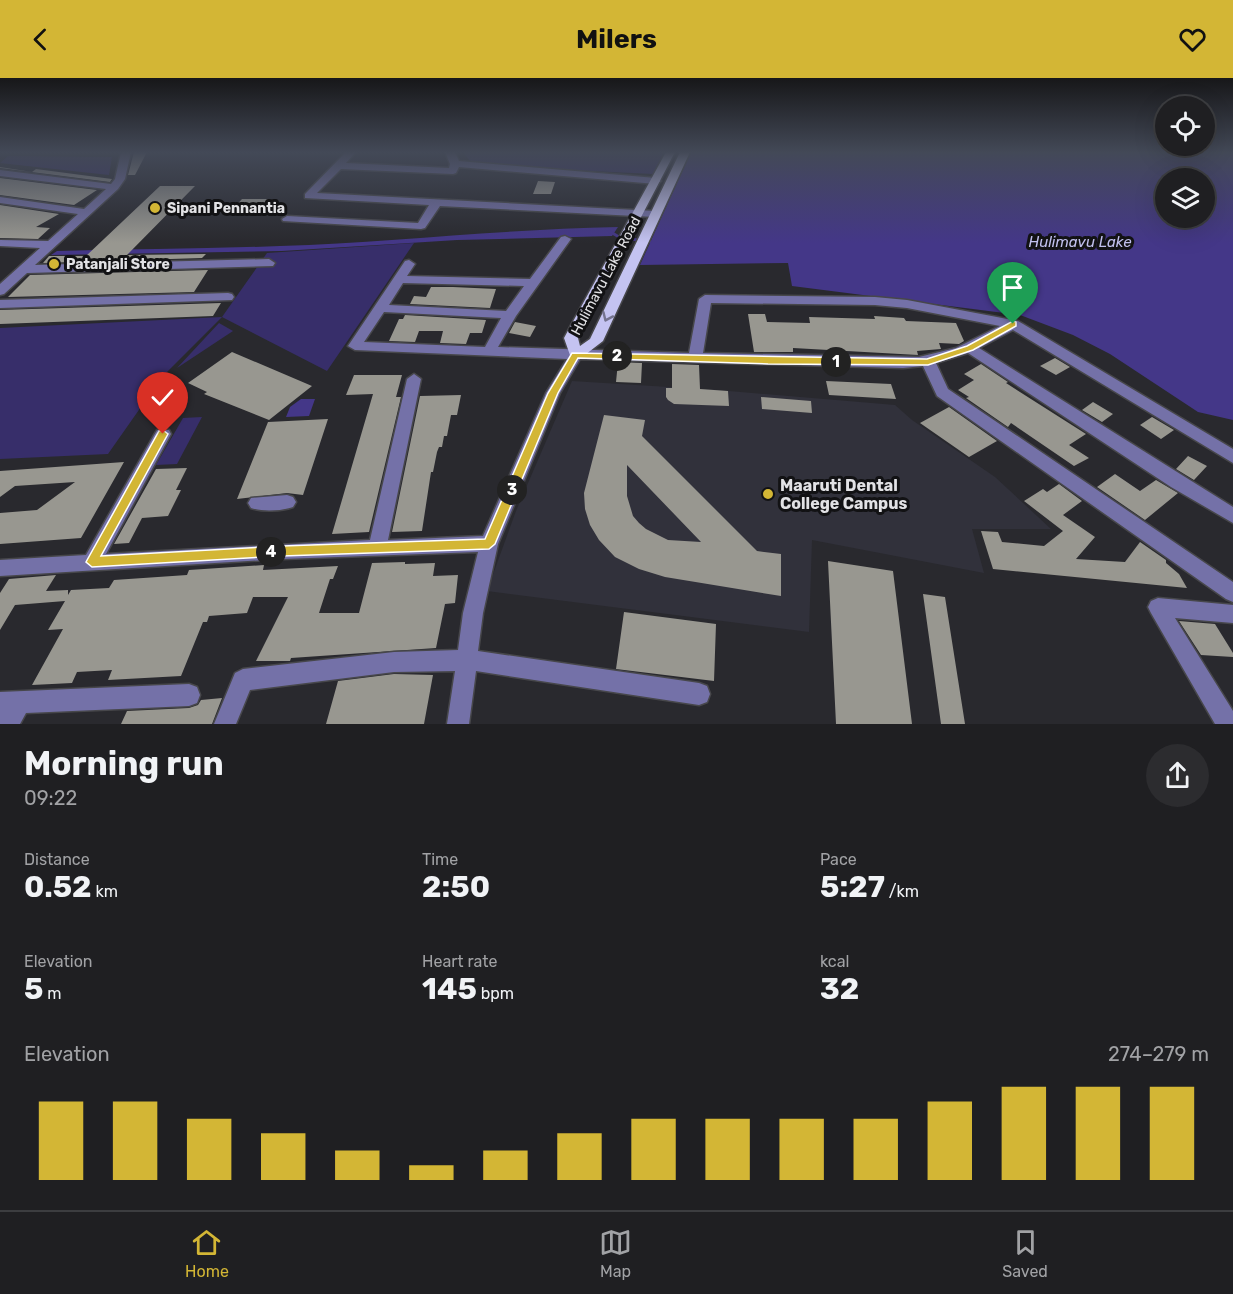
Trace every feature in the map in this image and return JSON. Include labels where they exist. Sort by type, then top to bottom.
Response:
[{"type":"main road","name":"Hulimavu Lake Road","points":[[571,362],[571,338],[655,182]]},
{"type":"main road","name":"Hulimavu Lake Road","points":[[571,362],[596,341],[670,182]]},
{"type":"street","points":[[74,182],[114,187]]},
{"type":"street","points":[[0,291],[118,182]]},
{"type":"street","points":[[323,182],[309,196],[639,211],[655,214]]},
{"type":"street","points":[[0,200],[86,212]]},
{"type":"street","points":[[287,219],[421,226],[437,201]]},
{"type":"street","points":[[489,351],[510,315],[565,239]]},
{"type":"street","points":[[0,243],[51,245]]},
{"type":"street","points":[[0,274],[269,263]]},
{"type":"street","points":[[409,264],[355,346],[489,351],[571,362],[695,358],[928,362],[970,348],[1013,324]]},
{"type":"street","points":[[399,279],[532,283]]},
{"type":"street","points":[[0,304],[228,297]]},
{"type":"street","points":[[695,358],[705,299],[876,301],[907,304],[1013,324],[1233,457]]},
{"type":"street","points":[[380,308],[510,315]]},
{"type":"street","points":[[970,348],[1233,516]]},
{"type":"street","points":[[458,724],[473,614],[489,544],[553,393],[571,362]]},
{"type":"street","points":[[928,362],[942,392],[1233,593]]},
{"type":"street","points":[[377,548],[414,380]]},
{"type":"street","points":[[92,562],[163,434]]},
{"type":"street","points":[[257,503],[287,502]]},
{"type":"street","points":[[0,568],[489,544]]},
{"type":"street","points":[[1228,724],[1158,608],[1233,614]]},
{"type":"street","points":[[225,724],[243,680],[394,662],[468,660],[699,694]]},
{"type":"street","points":[[8,724],[10,703],[189,694]]},
{"type":"shaded area","points":[[414,243],[327,371],[222,317],[267,253]]},
{"type":"shaded area","points":[[222,317],[162,377],[108,454],[0,459],[0,328]]},
{"type":"shaded area","points":[[219,323],[233,331],[177,368]]},
{"type":"shaded area","name":"Maaruti Dental College Campus","points":[[572,381],[895,405],[912,420],[995,477],[1051,529],[972,529],[984,573],[812,540],[809,632],[487,591],[516,511]]},
{"type":"shaded area","points":[[202,417],[177,464],[156,465],[183,418]]},
{"type":"water","name":"Hulimavu Lake","points":[[677,182],[1155,182],[1155,228],[1215,228],[1215,182],[1233,182],[1233,420],[1198,412],[1110,354],[1073,335],[1020,315],[792,286],[788,263],[640,265]]},
{"type":"water","points":[[618,227],[612,236],[457,240],[282,251],[51,255],[57,251],[280,246]]},
{"type":"water","points":[[301,399],[315,399],[309,416],[286,417],[290,407]]},
{"type":"building","points":[[0,182],[34,182],[97,190],[74,205],[0,195]]},
{"type":"building","points":[[538,182],[555,182],[551,194],[533,194]]},
{"type":"building","points":[[160,186],[195,186],[127,255],[206,254],[202,258],[43,263],[49,256],[86,256]]},
{"type":"building","points":[[242,199],[271,199],[260,212],[231,211]]},
{"type":"building","points":[[0,205],[59,214],[36,227],[50,228],[38,239],[0,238]]},
{"type":"building","points":[[208,270],[194,292],[8,297],[30,275]]},
{"type":"building","points":[[431,287],[496,289],[490,308],[410,304],[414,296],[426,297]]},
{"type":"building","points":[[221,303],[213,316],[0,324],[0,310]]},
{"type":"building","points":[[748,314],[765,314],[767,322],[810,323],[809,317],[875,319],[874,316],[904,318],[906,321],[956,323],[964,341],[959,344],[939,343],[941,349],[917,351],[918,355],[793,348],[793,352],[754,352]]},
{"type":"building","points":[[405,315],[486,320],[482,333],[470,333],[466,344],[440,343],[443,331],[419,331],[415,342],[389,341],[399,319],[403,319]]},
{"type":"building","points":[[515,322],[536,326],[530,337],[509,333]]},
{"type":"building","points":[[232,352],[312,386],[269,420],[204,394],[207,392],[188,383]]},
{"type":"building","points":[[1055,358],[1070,367],[1056,375],[1040,366]]},
{"type":"building","points":[[618,362],[642,363],[641,383],[616,382]]},
{"type":"building","points":[[672,364],[699,365],[700,389],[728,391],[729,406],[674,404],[668,400],[666,388],[672,388]]},
{"type":"building","points":[[981,364],[1008,382],[1006,383],[1086,434],[1069,445],[1089,458],[1074,466],[1011,423],[1008,427],[966,398],[969,397],[958,390],[974,380],[964,374]]},
{"type":"building","points":[[354,375],[402,375],[396,397],[401,397],[369,532],[332,534],[373,394],[346,395]]},
{"type":"building","points":[[826,381],[891,384],[896,399],[829,395]]},
{"type":"building","points":[[461,395],[457,415],[451,415],[447,436],[444,436],[442,447],[439,447],[433,472],[431,472],[422,531],[392,532],[420,396]]},
{"type":"building","points":[[761,397],[811,401],[812,413],[762,409]]},
{"type":"building","points":[[1093,402],[1113,414],[1102,422],[1082,410]]},
{"type":"building","points":[[949,407],[997,441],[969,457],[920,423]]},
{"type":"building","points":[[604,415],[645,420],[642,436],[757,551],[781,554],[781,596],[665,577],[639,569],[615,557],[599,540],[590,525],[585,509],[584,493]],"holes":[[[627,465],[701,542],[668,540],[639,523],[633,516],[627,496]]]},
{"type":"building","points":[[1152,417],[1174,430],[1161,439],[1140,425]]},
{"type":"building","points":[[328,419],[303,495],[287,493],[237,499],[268,422]]},
{"type":"building","points":[[1188,456],[1207,466],[1194,480],[1176,469]]},
{"type":"building","points":[[124,462],[81,538],[0,544],[0,513],[37,510],[75,482],[15,486],[0,497],[0,471]]},
{"type":"building","points":[[187,468],[176,490],[181,490],[168,516],[142,518],[129,543],[114,544],[156,469]]},
{"type":"building","points":[[1115,474],[1140,491],[1156,480],[1178,493],[1145,520],[1097,487]]},
{"type":"building","points":[[1059,484],[1082,501],[1063,515],[1095,537],[1076,559],[1125,562],[1140,542],[1166,560],[1166,563],[1179,574],[1187,588],[993,569],[981,531],[998,532],[1002,542],[1044,546],[1063,531],[1024,501],[1043,489],[1047,492]]},
{"type":"building","points":[[828,561],[893,571],[912,724],[836,724]]},
{"type":"building","points":[[405,562],[405,564],[435,563],[433,576],[458,575],[455,603],[445,604],[436,648],[291,658],[290,661],[256,661],[288,597],[253,597],[247,613],[209,616],[207,622],[203,622],[181,676],[108,680],[112,670],[77,672],[72,683],[32,685],[63,629],[48,630],[65,601],[15,605],[0,630],[0,593],[9,579],[56,575],[46,591],[68,590],[68,595],[71,590],[109,588],[114,580],[187,575],[189,570],[264,565],[263,570],[338,566],[333,579],[330,579],[319,613],[359,613],[372,563]]},
{"type":"building","points":[[923,594],[945,597],[965,724],[941,724]]},
{"type":"building","points":[[624,612],[716,624],[714,681],[616,669]]},
{"type":"building","points":[[1179,621],[1215,624],[1233,653],[1233,657],[1201,655]]},
{"type":"building","points":[[394,674],[433,675],[424,724],[326,724],[338,681]]},
{"type":"building","points":[[222,698],[212,724],[121,724],[127,711],[189,708],[198,705],[201,700]]},
{"type":"waterway","points":[[609,231],[619,237],[650,242]]},
{"type":"place","name":"Sipani Pennantia","points":[[155,208]]},
{"type":"place","name":"Patanjali Store","points":[[54,264]]},
{"type":"place","name":"Maaruti Dental College Campus","points":[[768,494]]},
{"type":"route","points":[[163,434],[92,562],[282,551],[489,544],[553,393],[576,355],[768,361],[928,362],[970,348],[1013,324]]}]
